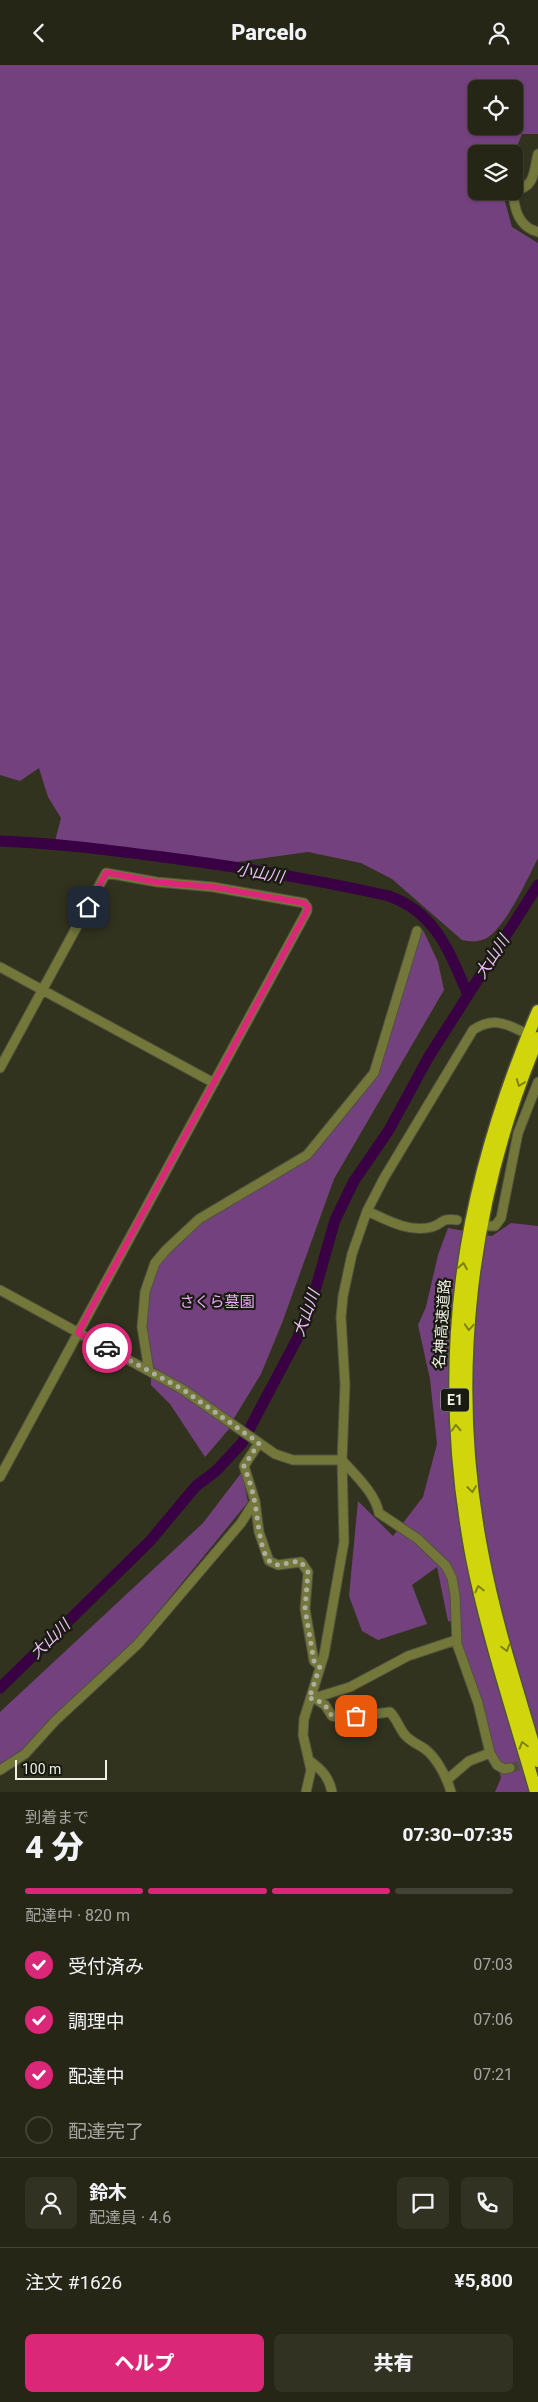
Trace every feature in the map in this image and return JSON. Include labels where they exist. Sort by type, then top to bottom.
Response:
[{"type":"highway","name":"名神高速道路","points":[[536,1792],[487,1623],[473,1560],[458,1467],[455,1363],[461,1278],[478,1183],[508,1085],[538,1011]]},
{"type":"highway","name":"名神高速道路","points":[[538,1038],[503,1133],[480,1230],[472,1288],[466,1391],[469,1465],[483,1558],[538,1761]]},
{"type":"street","points":[[523,188],[531,183],[538,154]]},
{"type":"street","points":[[513,200],[520,221],[529,230],[538,232]]},
{"type":"street","points":[[0,1068],[106,873],[156,882],[213,887],[304,903],[308,907],[0,1477]]},
{"type":"street","points":[[149,1371],[142,1327],[145,1292],[155,1263],[199,1219],[307,1155],[374,1073],[417,931]]},
{"type":"street","points":[[0,967],[214,1083]]},
{"type":"street","points":[[306,1792],[310,1779],[310,1761],[303,1726],[320,1666],[333,1608],[344,1542],[342,1460],[345,1410],[341,1338],[343,1296],[352,1254],[367,1211],[400,1150],[473,1030],[480,1025],[498,1021],[521,1031]]},
{"type":"street","points":[[489,1227],[495,1226],[500,1218],[518,1133],[538,1082]]},
{"type":"street","points":[[367,1211],[398,1225],[411,1227],[430,1227],[445,1219],[457,1220]]},
{"type":"street","points":[[0,1291],[182,1389],[275,1454],[293,1460],[342,1460]]},
{"type":"street","points":[[258,1443],[244,1466],[255,1501],[259,1532],[269,1561],[278,1565],[301,1562],[308,1572],[305,1609],[314,1661],[320,1666]]},
{"type":"street","points":[[342,1460],[371,1495],[377,1504],[379,1513],[418,1539],[446,1566],[452,1578],[455,1595],[456,1640],[478,1703],[490,1753],[497,1765],[504,1769],[510,1768]]},
{"type":"street","points":[[0,1770],[25,1754],[67,1709],[138,1644],[241,1523],[255,1501]]},
{"type":"street","points":[[311,1699],[350,1687],[408,1656],[456,1640]]},
{"type":"street","points":[[311,1699],[325,1705],[332,1716],[342,1718],[390,1712],[412,1741],[435,1757],[440,1771],[448,1779],[451,1792]]},
{"type":"street","points":[[448,1779],[469,1761],[490,1753]]},
{"type":"street","points":[[310,1761],[323,1772],[330,1782],[332,1792]]},
{"type":"green space","points":[[0,65],[538,65],[538,134],[523,134],[523,80],[468,80],[468,135],[522,135],[518,145],[468,145],[468,200],[504,200],[512,227],[538,243],[538,858],[508,914],[493,933],[485,939],[468,941],[462,940],[392,879],[361,863],[308,852],[230,863],[55,841],[61,818],[48,797],[39,768],[20,781],[0,775]]},
{"type":"green space","name":"さくら墓園","points":[[423,930],[438,962],[444,990],[334,1179],[282,1323],[261,1374],[233,1420],[182,1384],[153,1367],[144,1326],[148,1297],[157,1266],[166,1254],[201,1222],[310,1157],[377,1073],[420,933]]},
{"type":"green space","points":[[511,1223],[538,1226],[538,1792],[495,1792],[501,1778],[483,1707],[459,1642],[458,1623],[448,1621],[437,1567],[412,1585],[427,1624],[378,1640],[362,1631],[349,1596],[358,1501],[393,1536],[423,1497],[437,1444],[430,1379],[418,1325],[426,1307],[438,1255],[448,1228],[492,1236]]},
{"type":"green space","points":[[151,1377],[180,1392],[227,1425],[229,1429],[205,1457],[170,1404],[151,1385]]},
{"type":"green space","points":[[242,1472],[248,1502],[137,1638],[46,1725],[21,1753],[0,1764],[0,1712],[203,1523]]},
{"type":"waterway","name":"小山川","points":[[0,841],[82,847],[248,869],[389,896],[405,903],[430,923],[447,949],[468,995]]},
{"type":"waterway","name":"大山川","points":[[0,1688],[150,1541],[196,1486],[216,1471],[242,1443],[297,1339],[311,1305],[335,1220],[354,1181],[389,1130],[428,1058],[538,885]]},
{"type":"tunnel","points":[[510,1768],[531,1763]]},
{"type":"way so far","points":[[107,1348],[182,1389],[259,1443],[244,1466],[255,1501],[259,1532],[266,1557],[273,1564],[278,1565],[297,1561],[301,1562],[308,1572],[305,1609],[314,1661],[320,1666],[309,1699],[314,1698],[325,1705],[332,1716],[342,1718],[356,1716]]},
{"type":"route","points":[[88,907],[106,873],[109,873],[156,882],[231,890],[304,903],[308,907],[78,1333],[107,1348]]}]
